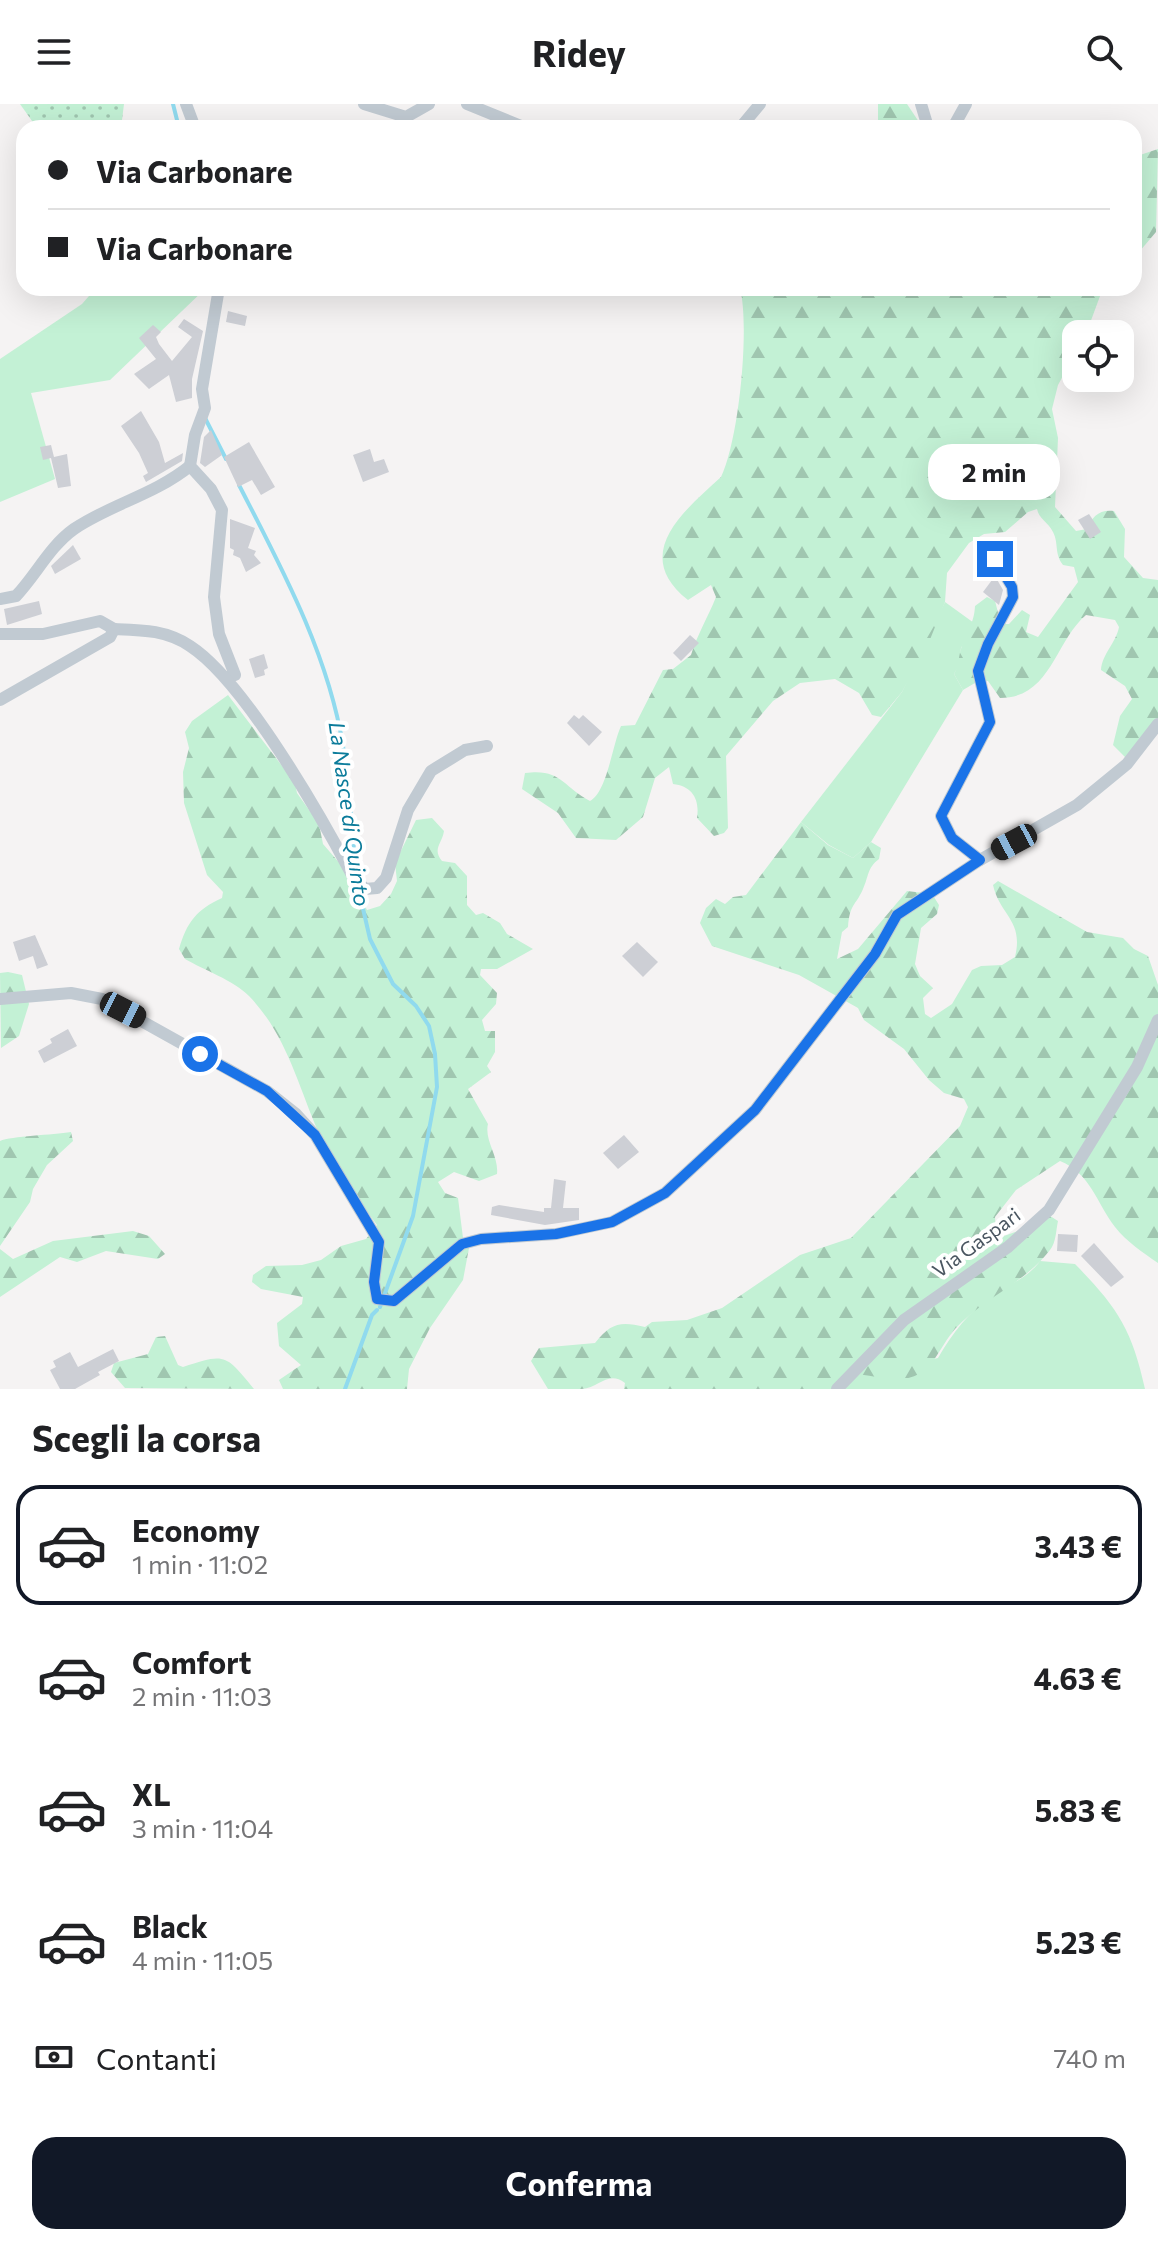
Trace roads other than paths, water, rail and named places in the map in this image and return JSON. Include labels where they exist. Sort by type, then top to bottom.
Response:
[{"type":"street","points":[[364,104],[406,117],[429,104]]},
{"type":"street","points":[[467,104],[506,120]]},
{"type":"street","points":[[747,120],[760,104]]},
{"type":"street","points":[[0,599],[16,596],[50,552],[72,530],[167,484],[190,466],[195,435],[205,408],[202,389],[218,296]]},
{"type":"street","points":[[190,466],[211,489],[222,510],[214,597],[219,634],[235,675],[227,677]]},
{"type":"street","points":[[980,860],[952,838],[941,816],[990,722],[978,671],[988,644],[1013,597],[1012,587],[995,559]]},
{"type":"street","points":[[0,634],[43,634],[100,621],[114,629],[156,630],[190,646],[227,677],[352,875],[365,889],[377,888],[386,878],[408,810],[431,771],[465,750],[487,746]]},
{"type":"street","points":[[0,700],[110,637],[114,629]]},
{"type":"street","points":[[0,999],[71,993],[102,999],[267,1091],[315,1135],[364,1214],[379,1242],[374,1282],[377,1299],[394,1301],[462,1244],[481,1239],[556,1234],[612,1222],[665,1193],[755,1110],[875,954],[897,915],[980,860],[1077,805],[1127,764],[1158,724]]},
{"type":"street","name":"Via Gaspari","points":[[837,1389],[904,1320],[998,1254],[1049,1210],[1137,1067],[1158,1020]]},
{"type":"waterway","name":"La Nasce di Quinto","points":[[173,104],[177,120]]},
{"type":"waterway","name":"La Nasce di Quinto","points":[[205,418],[226,459]]},
{"type":"waterway","name":"La Nasce di Quinto","points":[[239,485],[301,611],[336,711],[349,794],[356,874]]},
{"type":"waterway","name":"La Nasce di Quinto","points":[[358,887],[370,939],[393,984],[416,1006],[429,1026],[437,1087],[413,1216],[380,1307]]},
{"type":"waterway","name":"La Nasce di Quinto","points":[[345,1389],[372,1315],[377,1310]]}]
